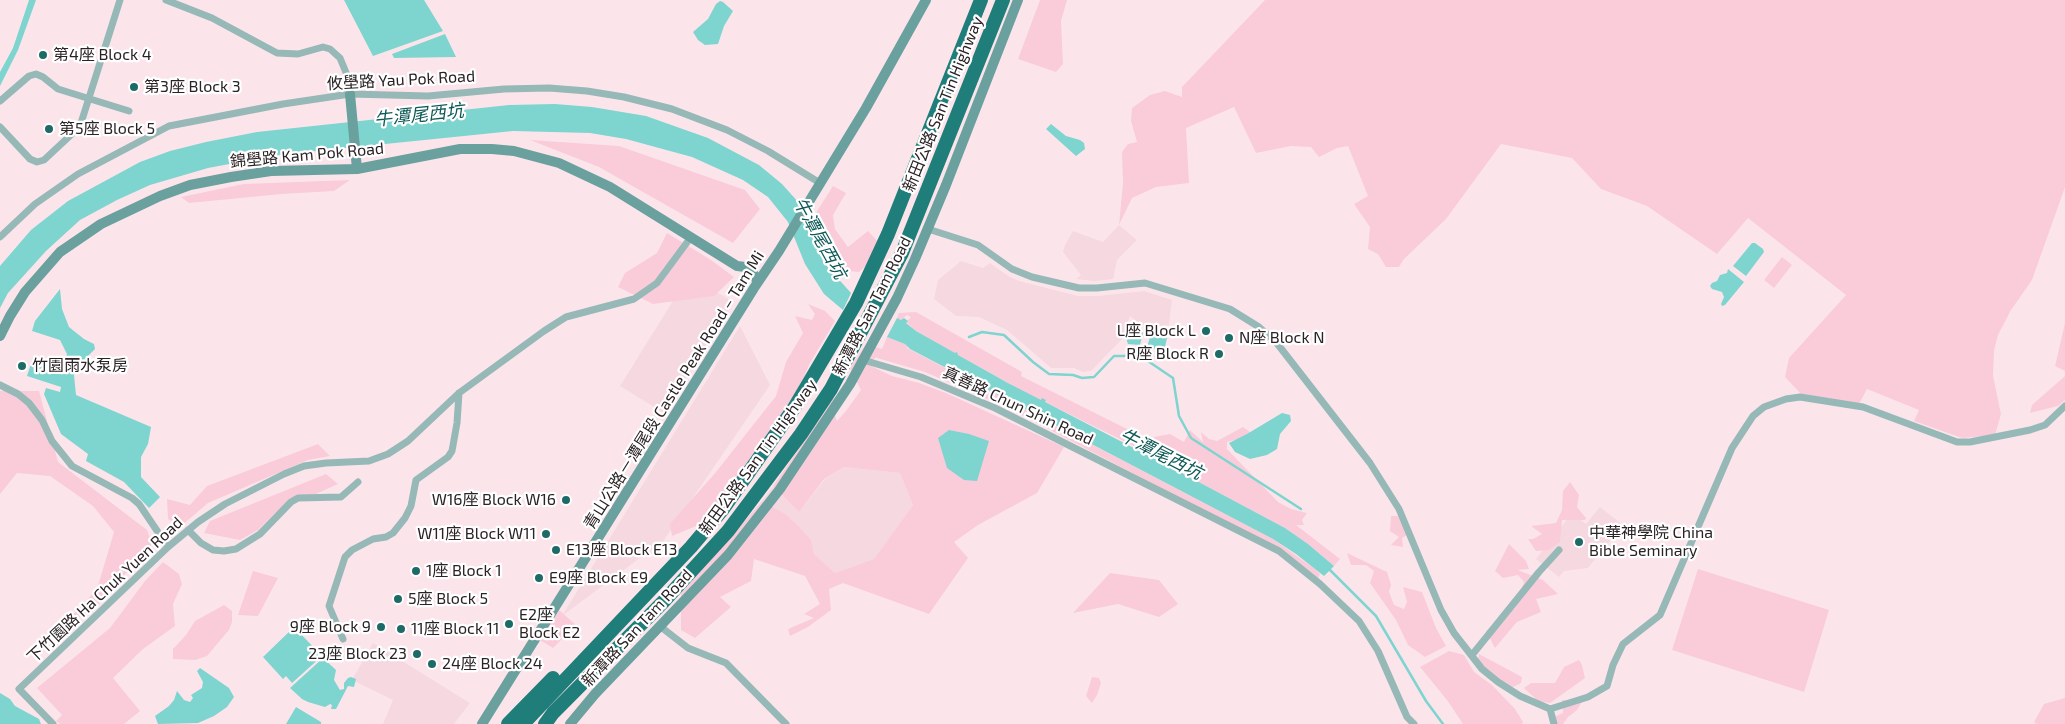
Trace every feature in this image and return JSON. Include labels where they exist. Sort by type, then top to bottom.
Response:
[{"type":"highway","name":"新田公路 San Tin Highway","points":[[523,724],[659,583],[717,516],[757,463],[794,408],[844,324],[866,282],[908,186],[981,0]]},
{"type":"highway","name":"新田公路 San Tin Highway","points":[[545,724],[664,602],[728,531],[831,389],[863,331],[902,253],[1003,0]]},
{"type":"highway","points":[[508,724],[609,622],[659,583]]},
{"type":"street","points":[[0,127],[30,159],[41,162],[74,132],[80,123],[120,0]]},
{"type":"street","points":[[166,0],[188,4],[278,53],[298,54],[323,47],[330,49],[338,56],[348,75],[356,164]]},
{"type":"street","name":"青山公路－潭尾段 Castle Peak Road – Tam Mi","points":[[482,724],[757,280],[780,250],[888,70],[926,0]]},
{"type":"street","name":"新潭路 San Tam Road","points":[[570,724],[595,694],[728,554],[780,489],[817,435],[876,339],[897,298],[928,229],[1018,0]]},
{"type":"street","points":[[0,101],[33,74],[43,77],[58,88],[129,111]]},
{"type":"street","name":"攸壆路 Yau Pok Road","points":[[0,237],[30,208],[78,174],[169,126],[283,104],[350,94],[428,96],[504,89],[540,88],[587,91],[624,97],[672,109],[727,130],[768,151],[820,183]]},
{"type":"street","name":"錦壆路 Kam Pok Road","points":[[0,336],[25,292],[60,252],[100,224],[160,196],[190,186],[231,177],[270,171],[356,164],[460,149],[514,150],[558,162],[581,172],[610,187],[737,266],[745,267],[752,271],[757,280]]},
{"type":"street","points":[[928,229],[978,246],[1012,269],[1032,277],[1079,288],[1145,283],[1230,309],[1259,327],[1276,342],[1370,464],[1399,509],[1441,610],[1454,633],[1482,668],[1510,690],[1550,709],[1588,697],[1607,686],[1613,665],[1624,644],[1660,615],[1732,448],[1753,416],[1764,407],[1786,399],[1800,398],[1863,407],[1957,442],[1970,442],[2030,430],[2045,425],[2065,406]]},
{"type":"street","name":"下竹園路 Ha Chuk Yuen Road","points":[[53,724],[19,689],[168,546],[188,530],[224,504],[304,466],[369,461],[388,454],[408,441],[459,393],[566,317],[634,298],[657,283],[691,237]]},
{"type":"street","name":"真善路 Chun Shin Road","points":[[863,360],[921,377],[995,408],[1279,551],[1320,584],[1359,622],[1378,652],[1407,717],[1414,724]]},
{"type":"street","points":[[0,385],[18,394],[29,403],[42,420],[52,440],[72,466],[132,498],[139,504],[168,546]]},
{"type":"street","points":[[343,639],[329,606],[344,557],[352,550],[373,539],[386,537],[393,533],[405,518],[411,506],[416,480],[448,457],[452,451],[457,423],[459,393]]},
{"type":"street","points":[[188,530],[213,550],[236,549],[260,534],[291,502],[298,498],[341,497],[358,482]]},
{"type":"street","points":[[1472,655],[1539,572],[1560,550]]},
{"type":"street","points":[[660,627],[688,648],[726,663],[786,724]]},
{"type":"street","points":[[1550,709],[1554,724]]},
{"type":"shaded area","points":[[1040,0],[1067,0],[1061,21],[1063,64],[1056,72],[1018,59]]},
{"type":"shaded area","points":[[1265,0],[2065,0],[2065,187],[2032,280],[2011,310],[1998,335],[1994,351],[1993,376],[2001,414],[1995,435],[1962,438],[1914,421],[1919,410],[1867,389],[1859,404],[1801,394],[1785,377],[1789,358],[1846,295],[1748,218],[1717,254],[1647,206],[1601,189],[1572,158],[1501,144],[1446,219],[1404,259],[1399,267],[1386,267],[1378,254],[1368,249],[1370,227],[1354,204],[1368,196],[1348,146],[1337,148],[1319,157],[1311,147],[1291,146],[1256,153],[1234,107],[1186,128],[1189,183],[1156,187],[1132,198],[1119,225],[1123,183],[1122,152],[1128,144],[1137,142],[1131,121],[1132,108],[1150,95],[1165,91],[1182,97],[1182,87]]},
{"type":"shaded area","points":[[530,140],[619,146],[745,190],[760,209],[733,243],[599,167]]},
{"type":"shaded area","points":[[350,180],[334,191],[189,203],[181,197],[244,184]]},
{"type":"shaded area","points":[[833,186],[846,193],[833,215],[835,229],[848,247],[868,231],[880,244],[874,258],[859,272],[836,270],[835,255],[825,247],[812,219]]},
{"type":"shaded area","points":[[1119,225],[1137,240],[1117,260],[1113,279],[1094,281],[1076,279],[1081,275],[1063,252],[1073,231],[1103,242]]},
{"type":"shaded area","points":[[667,233],[711,260],[734,277],[714,296],[653,304],[618,287],[625,273],[657,253]]},
{"type":"shaded area","points":[[1782,257],[1792,265],[1774,288],[1764,280]]},
{"type":"shaded area","points":[[961,261],[983,268],[990,263],[1008,276],[1019,281],[1078,296],[1098,296],[1144,291],[1172,300],[1169,325],[1144,327],[1130,316],[1122,339],[1091,371],[1083,372],[1074,368],[1051,368],[1007,330],[979,317],[956,316],[934,299],[938,280]]},
{"type":"shaded area","points":[[689,275],[733,302],[664,413],[620,386]]},
{"type":"shaded area","points":[[808,304],[825,311],[835,321],[810,363],[795,397],[750,462],[701,524],[672,536],[670,524],[716,472],[776,396],[786,362],[803,333],[795,316],[812,320],[815,314]]},
{"type":"shaded area","points":[[916,312],[1022,372],[1021,376],[1153,442],[1154,437],[1170,434],[1184,442],[1190,430],[1203,442],[1201,432],[1209,439],[1217,441],[1243,427],[1254,435],[1227,442],[1227,449],[1278,502],[1291,509],[1307,513],[1302,520],[1304,525],[1296,525],[1340,559],[1334,566],[1285,528],[1163,463],[1164,461],[1045,402],[1046,400],[1041,401],[956,354],[916,331],[906,322],[911,317],[907,315],[901,320],[897,318],[899,313]]},
{"type":"shaded area","points":[[2065,323],[2065,371],[2055,366]]},
{"type":"shaded area","points":[[740,326],[770,385],[664,540],[562,616]]},
{"type":"shaded area","points":[[887,337],[906,344],[907,348],[1273,539],[1315,569],[1320,574],[1318,579],[1274,547],[1010,409],[925,372],[877,357],[867,364],[892,376],[946,393],[1064,447],[1037,493],[978,525],[954,542],[968,558],[929,614],[843,583],[829,589],[831,610],[808,627],[790,636],[788,629],[814,618],[804,614],[820,604],[805,576],[754,559],[751,581],[720,597],[731,607],[695,638],[681,630],[681,594],[762,501],[785,514],[798,526],[811,540],[814,554],[835,573],[874,559],[913,505],[900,473],[844,467],[824,479],[799,512],[773,486],[828,407],[826,402],[838,396],[832,407],[837,421],[861,390],[850,368],[866,344],[882,349]]},
{"type":"shaded area","points":[[2065,376],[2065,400],[2058,406],[2030,413],[2032,405]]},
{"type":"shaded area","points":[[0,391],[39,391],[58,462],[147,530],[152,544],[89,615],[69,619],[97,589],[114,532],[93,506],[50,476],[17,473],[0,494]]},
{"type":"shaded area","points":[[318,444],[330,456],[308,460],[208,503],[181,526],[168,519],[167,499],[190,505],[207,486]]},
{"type":"shaded area","points":[[844,467],[900,473],[913,505],[874,559],[835,573],[814,554],[811,540],[762,501],[773,486],[799,512],[825,479]]},
{"type":"shaded area","points":[[326,474],[338,484],[276,512],[258,530],[240,540],[204,533],[210,521]]},
{"type":"shaded area","points":[[1570,482],[1579,495],[1577,507],[1586,518],[1585,520],[1562,520],[1560,542],[1549,550],[1536,551],[1528,539],[1533,539],[1542,534],[1531,526],[1556,523],[1562,510],[1563,491]]},
{"type":"shaded area","name":"中華神學院 China Bible Seminary","points":[[1600,507],[1623,525],[1588,568],[1564,571],[1559,577],[1536,559],[1572,513],[1586,524]]},
{"type":"shaded area","points":[[1391,516],[1398,516],[1407,535],[1402,538],[1403,547],[1391,545],[1399,537],[1390,531]]},
{"type":"shaded area","points":[[1509,544],[1526,561],[1529,569],[1518,570],[1543,580],[1558,594],[1536,599],[1541,612],[1517,622],[1495,648],[1486,631],[1515,608],[1524,582],[1518,575],[1503,578],[1495,571]]},
{"type":"shaded area","points":[[1347,553],[1387,572],[1391,585],[1389,592],[1394,605],[1404,609],[1407,602],[1403,587],[1422,592],[1436,628],[1446,646],[1425,657],[1408,645],[1396,620],[1370,583],[1374,571],[1366,565],[1351,565]]},
{"type":"shaded area","points":[[163,562],[179,574],[182,584],[173,604],[175,626],[143,649],[113,678],[140,711],[124,724],[60,724],[56,721],[62,715],[37,688],[110,628],[145,581]]},
{"type":"shaded area","points":[[1698,569],[1829,610],[1804,692],[1672,650]]},
{"type":"shaded area","points":[[253,571],[278,578],[258,616],[238,615]]},
{"type":"shaded area","points":[[1110,573],[1159,580],[1178,604],[1159,617],[1118,604],[1073,613]]},
{"type":"shaded area","points":[[224,605],[232,611],[232,622],[229,630],[207,656],[195,660],[173,659],[173,649],[186,635],[195,621]]},
{"type":"shaded area","points":[[559,610],[576,625],[553,648],[540,640]]},
{"type":"shaded area","points":[[373,643],[470,703],[454,724],[383,724],[393,700],[352,680]]},
{"type":"shaded area","points":[[1449,651],[1464,655],[1474,672],[1492,685],[1515,709],[1523,722],[1522,724],[1463,724],[1447,700],[1420,667]]},
{"type":"shaded area","points":[[1479,654],[1522,677],[1521,683],[1513,687],[1486,676],[1478,660]]},
{"type":"shaded area","points":[[1579,660],[1585,678],[1550,703],[1538,701],[1524,688],[1531,683],[1555,683],[1564,667]]},
{"type":"shaded area","points":[[1092,677],[1099,678],[1101,683],[1092,703],[1086,696]]},
{"type":"shaded area","points":[[2065,698],[2065,724],[2037,724],[2034,722],[2044,704]]},
{"type":"shaded area","points":[[1562,700],[1583,700],[1577,710],[1563,724],[1550,724],[1549,719],[1563,713]]},
{"type":"water","points":[[29,0],[36,0],[18,50],[0,86],[0,72],[13,48]]},
{"type":"water","points":[[344,0],[424,0],[443,31],[373,56]]},
{"type":"water","points":[[720,1],[733,11],[724,26],[718,44],[705,45],[698,40],[693,32],[708,19],[716,4]]},
{"type":"water","points":[[445,34],[456,57],[394,58],[392,54]]},
{"type":"water","points":[[555,104],[592,107],[646,116],[708,138],[759,165],[782,184],[799,203],[816,236],[825,264],[851,293],[843,310],[824,294],[805,264],[788,222],[768,197],[743,180],[692,157],[626,139],[590,133],[513,131],[277,155],[208,168],[150,185],[80,220],[46,251],[8,293],[0,308],[0,266],[31,230],[68,201],[140,162],[170,151],[257,132],[509,105]]},
{"type":"water","points":[[1051,124],[1066,136],[1080,140],[1084,143],[1085,149],[1076,156],[1046,129]]},
{"type":"water","points":[[1752,243],[1763,249],[1764,252],[1746,276],[1733,266]]},
{"type":"water","points":[[1728,269],[1744,282],[1725,305],[1722,306],[1724,297],[1722,292],[1712,289],[1710,286],[1717,281],[1720,275],[1727,273]]},
{"type":"water","points":[[60,289],[62,309],[69,327],[94,344],[95,349],[77,367],[74,375],[76,395],[151,427],[148,444],[141,457],[141,477],[160,497],[149,508],[124,482],[86,461],[88,454],[61,434],[44,394],[46,388],[60,392],[61,387],[27,376],[33,358],[62,366],[67,354],[60,340],[32,331],[35,321]]},
{"type":"water","points":[[897,318],[901,320],[904,318],[908,321],[906,323],[916,331],[955,353],[957,352],[958,355],[1008,383],[1041,400],[1042,398],[1046,400],[1045,402],[1155,459],[1159,457],[1164,460],[1163,463],[1285,528],[1334,566],[1324,576],[1273,539],[910,349],[905,344],[887,337]]},
{"type":"water","points":[[1132,321],[1143,333],[1140,345],[1128,344],[1126,338]]},
{"type":"water","points":[[1155,332],[1168,334],[1164,351],[1147,347],[1151,334]]},
{"type":"water","points":[[1282,413],[1290,415],[1291,421],[1280,434],[1277,449],[1267,455],[1250,459],[1235,452],[1229,443]]},
{"type":"water","points":[[949,430],[989,441],[977,481],[964,480],[947,468],[938,438]]},
{"type":"water","points":[[292,629],[297,630],[322,656],[292,683],[286,676],[283,679],[263,657]]},
{"type":"water","points":[[323,658],[336,670],[334,680],[340,690],[344,689],[344,683],[348,678],[356,679],[354,687],[348,686],[336,709],[331,709],[332,705],[330,704],[325,707],[308,702],[290,688]]},
{"type":"water","points":[[200,668],[229,688],[234,697],[227,707],[214,716],[198,723],[158,724],[155,716],[169,706],[174,700],[177,691],[184,700],[190,702],[193,698],[191,695],[202,688],[203,682],[197,671]]},
{"type":"water","points":[[0,693],[10,699],[15,706],[39,719],[41,724],[0,724]]},
{"type":"water","points":[[296,707],[321,722],[321,724],[286,724]]},
{"type":"waterway","points":[[969,337],[982,332],[1004,335],[1049,374],[1073,375],[1082,378],[1094,377],[1114,356],[1136,353],[1173,378],[1179,416],[1191,438],[1301,509]]},
{"type":"waterway","name":"牛潭尾西坑","points":[[1329,569],[1376,616],[1426,701],[1443,724]]},
{"type":"place","name":"第4座 Block 4","points":[[43,55]]},
{"type":"place","name":"第3座 Block 3","points":[[134,87]]},
{"type":"place","name":"第5座 Block 5","points":[[49,129]]},
{"type":"place","name":"L座 Block L","points":[[1206,331]]},
{"type":"place","name":"N座 Block N","points":[[1229,338]]},
{"type":"place","name":"R座 Block R","points":[[1219,354]]},
{"type":"place","name":"竹園雨水泵房","points":[[22,366]]},
{"type":"place","name":"W16座 Block W16","points":[[566,500]]},
{"type":"place","name":"W11座 Block W11","points":[[546,534]]},
{"type":"place","name":"中華神學院 China Bible Seminary","points":[[1579,542]]},
{"type":"place","name":"E13座 Block E13","points":[[556,550]]},
{"type":"place","name":"1座 Block 1","points":[[416,571]]},
{"type":"place","name":"E9座 Block E9","points":[[539,578]]},
{"type":"place","name":"5座 Block 5","points":[[398,599]]},
{"type":"place","name":"E2座 Block E2","points":[[509,624]]},
{"type":"place","name":"9座 Block 9","points":[[381,627]]},
{"type":"place","name":"11座 Block 11","points":[[401,629]]},
{"type":"place","name":"23座 Block 23","points":[[417,654]]},
{"type":"place","name":"24座 Block 24","points":[[432,664]]}]
